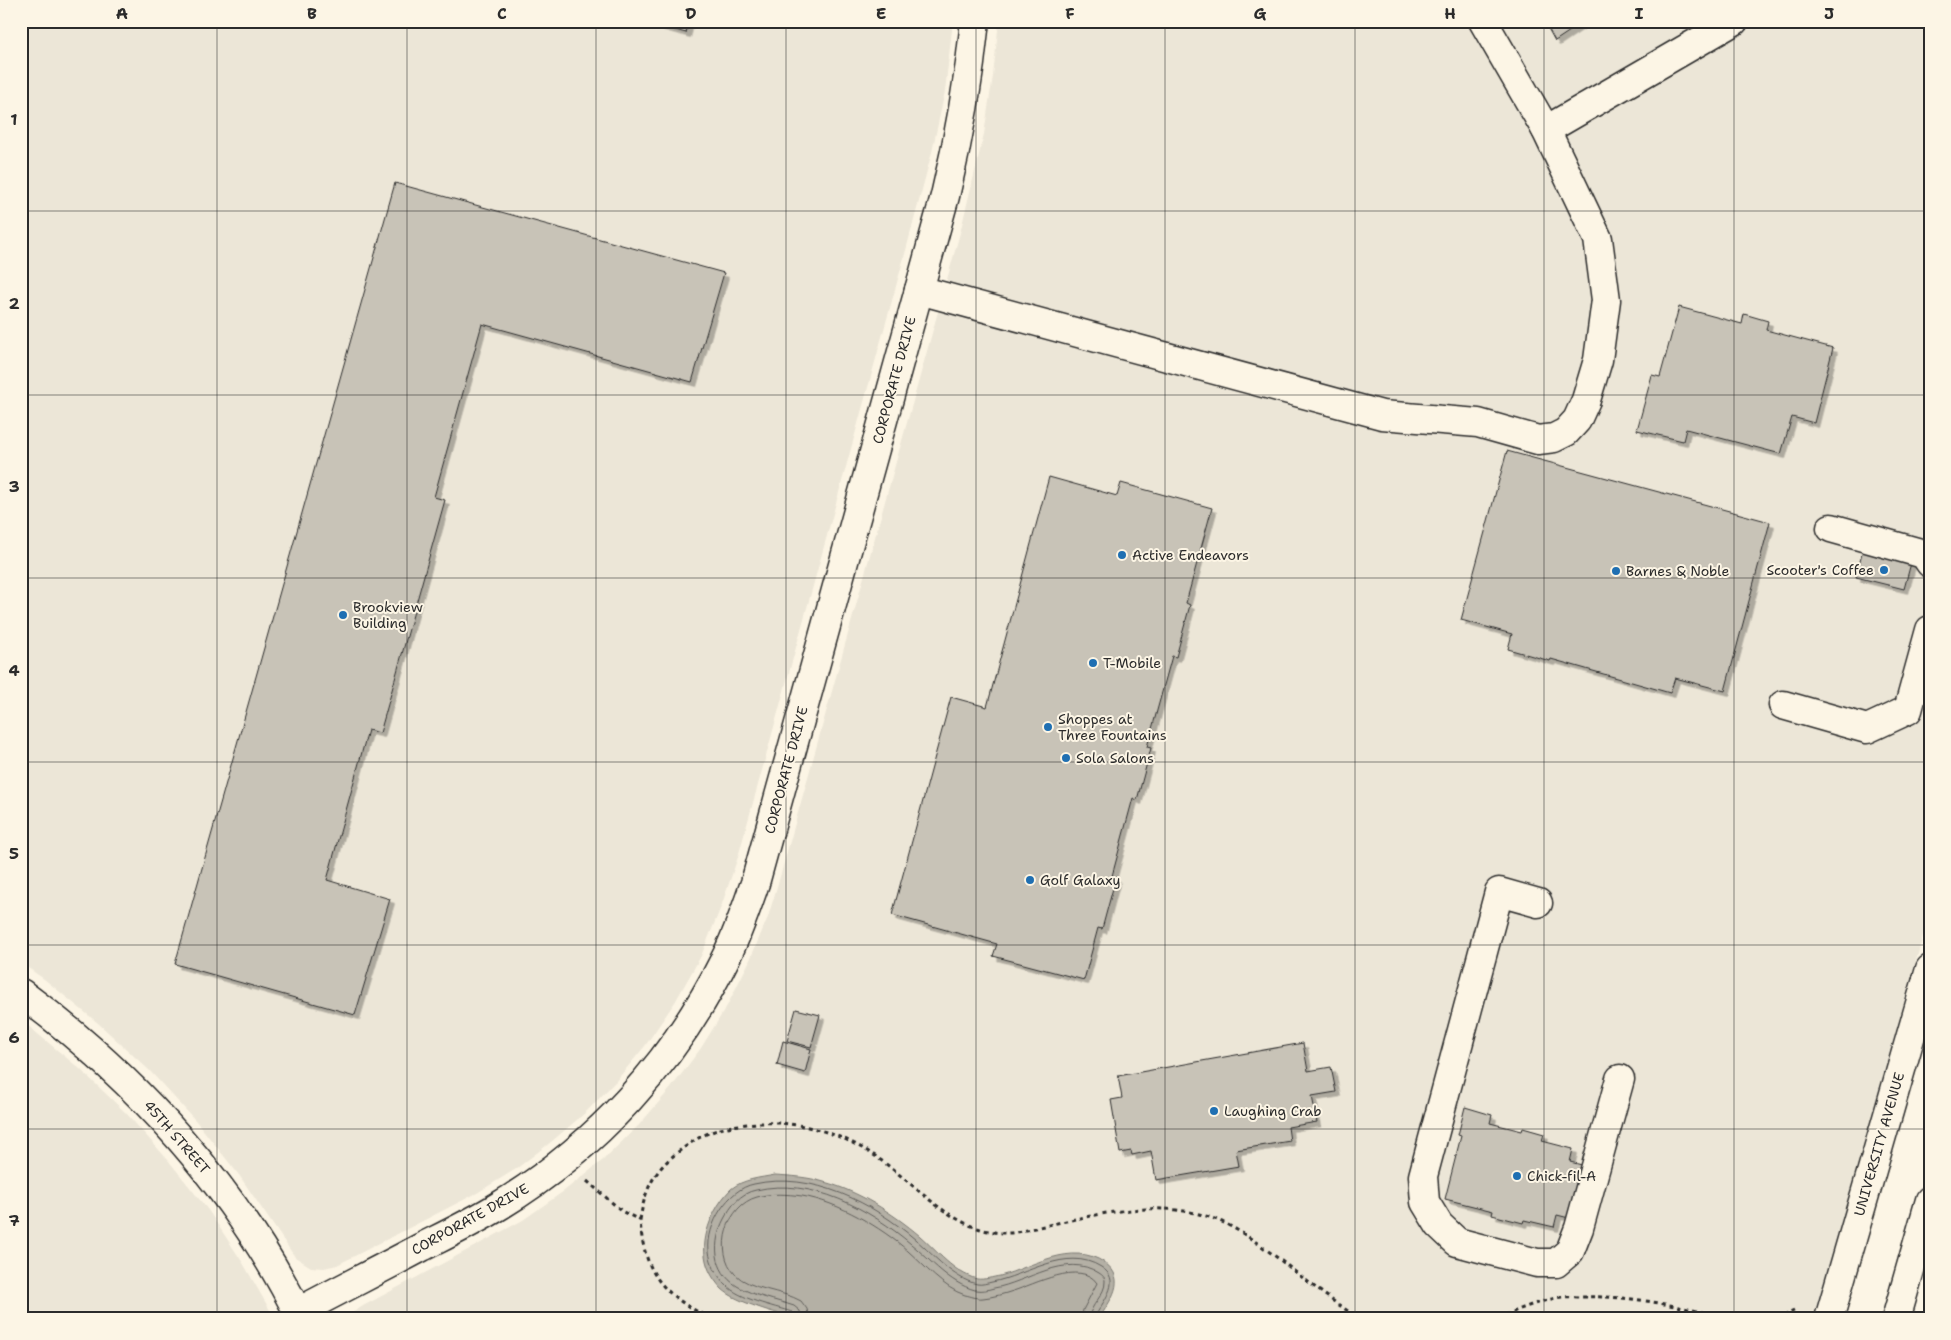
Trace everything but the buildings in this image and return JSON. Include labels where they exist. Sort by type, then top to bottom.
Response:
[{"type":"street","name":"CORPORATE DRIVE","points":[[300,1315],[499,1206],[566,1159],[620,1110],[660,1064],[695,1014],[725,960],[742,921],[755,883],[919,290],[958,143],[970,77],[975,21]]},
{"type":"street","points":[[919,290],[1382,415],[1478,423],[1538,440],[1554,438],[1566,432],[1577,420],[1586,400],[1598,360],[1606,300],[1598,239],[1546,130],[1483,21]]},
{"type":"street","points":[[1546,130],[1734,21]]},
{"type":"street","points":[[1831,528],[1924,554],[1930,563]]},
{"type":"street","points":[[1783,705],[1867,729],[1908,710],[1930,630]]},
{"type":"street","points":[[1538,904],[1499,892],[1423,1176],[1425,1202],[1439,1225],[1458,1242],[1537,1263],[1556,1263],[1570,1251],[1579,1228],[1620,1079]]},
{"type":"street","name":"UNIVERSITY AVENUE","points":[[1829,1319],[1930,969]]},
{"type":"street","name":"45TH STREET","points":[[21,993],[47,1012],[134,1088],[193,1155],[226,1196],[261,1247],[300,1315]]},
{"type":"street","points":[[1896,1319],[1930,1200]]},
{"type":"path","points":[[712,1319],[691,1309],[675,1297],[653,1273],[646,1259],[642,1241],[640,1220],[643,1201],[655,1174],[666,1161],[698,1138],[728,1126],[774,1122],[817,1128],[862,1148],[881,1160],[947,1213],[980,1230],[995,1233],[1011,1233],[1141,1208],[1195,1212],[1215,1218],[1250,1238],[1327,1298],[1361,1319]]},
{"type":"path","points":[[566,1159],[594,1189],[623,1212],[640,1220]]},
{"type":"path","points":[[1498,1319],[1509,1313],[1557,1298],[1590,1296],[1643,1300],[1730,1319]]},
{"type":"path","points":[[1776,1319],[1794,1311]]},
{"type":"shaded area","points":[[21,21],[953,21],[945,91],[932,152],[906,250],[738,857],[721,907],[701,956],[675,1002],[645,1046],[616,1081],[585,1113],[551,1142],[516,1169],[477,1193],[337,1265],[324,1268],[311,1267],[295,1257],[239,1175],[196,1121],[149,1070],[98,1023],[44,979],[21,963]]},
{"type":"shaded area","points":[[999,21],[1930,21],[1930,912],[1813,1319],[347,1319],[352,1313],[363,1306],[523,1220],[603,1160],[639,1125],[671,1088],[701,1048],[727,1006],[749,962],[768,917],[960,233],[984,134]]},
{"type":"shaded area","points":[[21,1020],[80,1069],[126,1113],[168,1160],[208,1210],[243,1263],[275,1319],[21,1319]]},
{"type":"water","points":[[775,1175],[818,1180],[862,1197],[910,1227],[953,1267],[977,1279],[1000,1276],[1052,1258],[1079,1254],[1105,1263],[1112,1270],[1115,1276],[1115,1290],[1099,1319],[797,1319],[758,1307],[737,1299],[722,1289],[709,1270],[706,1261],[705,1241],[710,1221],[715,1211],[731,1189],[746,1181]]},
{"type":"place","name":"Active Endeavors","points":[[1122,555]]},
{"type":"place","name":"Scooter's Coffee","points":[[1884,570]]},
{"type":"place","name":"Barnes & Noble","points":[[1616,571]]},
{"type":"place","name":"Brookview Building","points":[[343,615]]},
{"type":"place","name":"T-Mobile","points":[[1093,663]]},
{"type":"place","name":"Shoppes at Three Fountains","points":[[1048,727]]},
{"type":"place","name":"Sola Salons","points":[[1066,758]]},
{"type":"place","name":"Golf Galaxy","points":[[1030,880]]},
{"type":"place","name":"Laughing Crab","points":[[1214,1111]]},
{"type":"place","name":"Chick-fil-A","points":[[1517,1176]]}]
